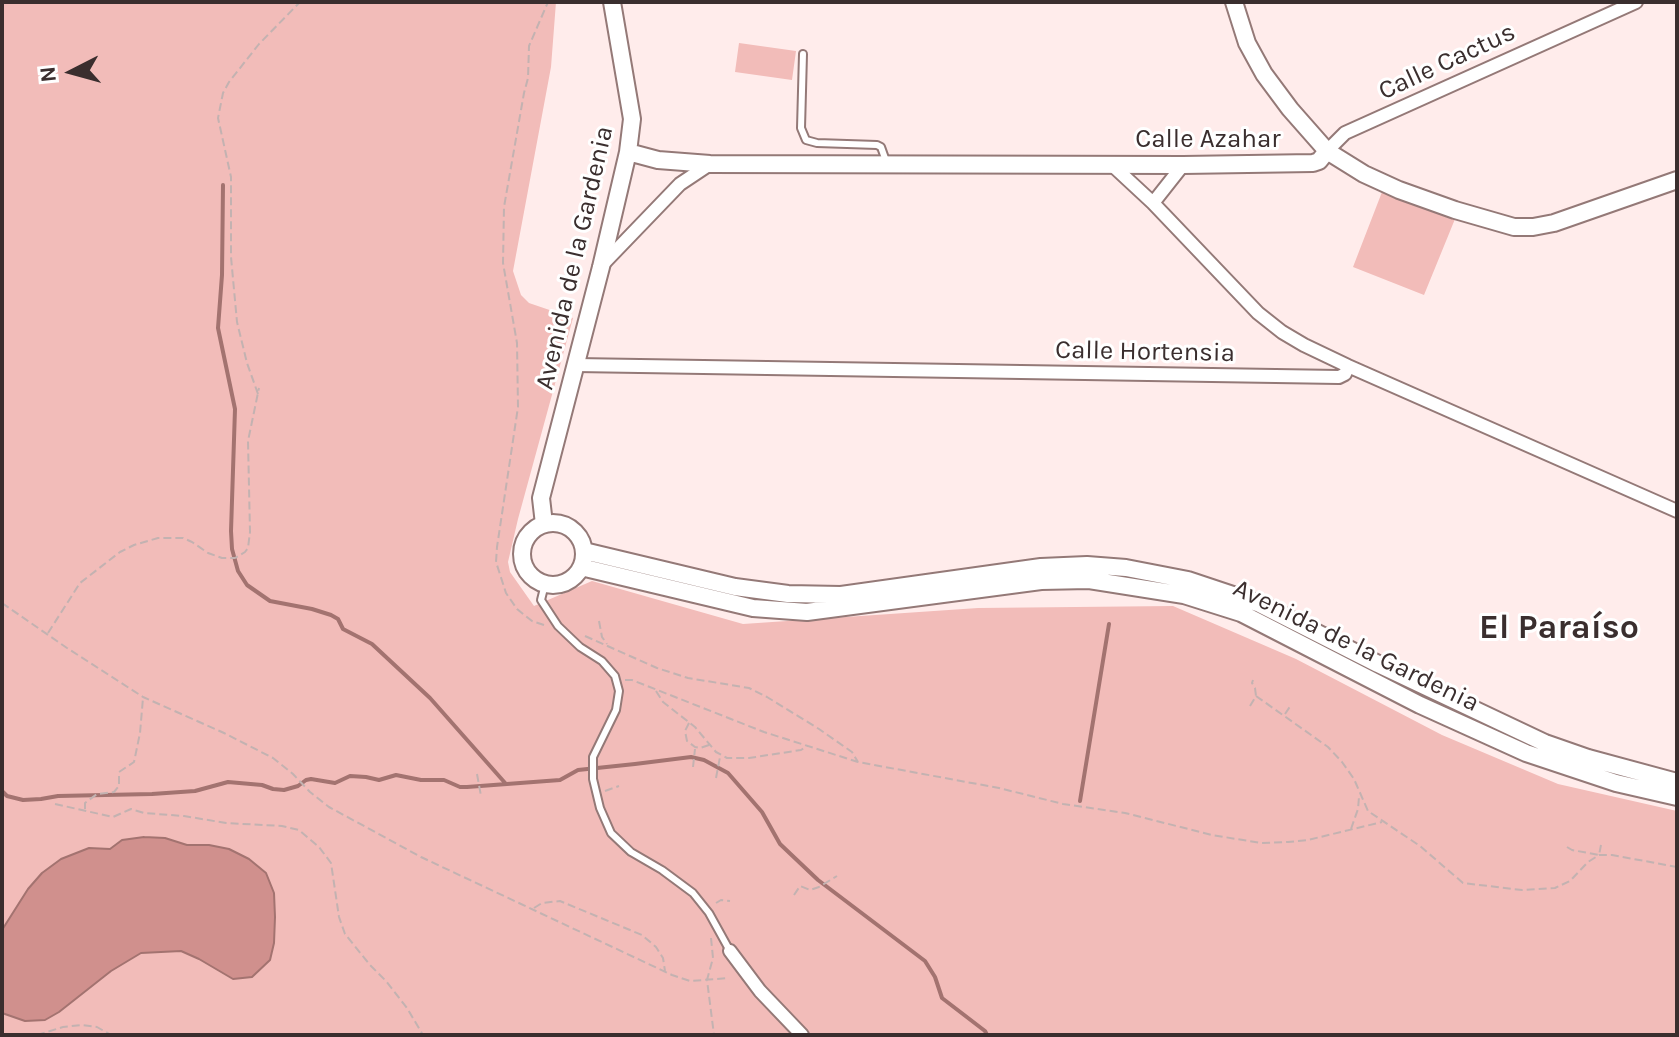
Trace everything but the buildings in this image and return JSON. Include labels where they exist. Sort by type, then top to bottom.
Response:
[{"type":"street","name":"Avenida de la Gardenia","points":[[544,524],[541,498],[628,152],[632,119],[612,2]]},
{"type":"street","points":[[1234,2],[1247,43],[1264,74],[1290,109],[1327,151],[1364,174],[1399,190],[1514,227],[1533,227],[1554,223],[1677,180]]},
{"type":"street","name":"Calle Cactus","points":[[1327,151],[1345,133],[1636,2]]},
{"type":"street","name":"Calle Azahar","points":[[628,152],[658,160],[710,164],[1183,165],[1313,163],[1327,151]]},
{"type":"street","points":[[601,267],[680,184],[710,164]]},
{"type":"street","points":[[1111,164],[1153,203],[1258,313],[1282,332],[1348,366],[1677,511]]},
{"type":"street","points":[[1153,203],[1183,165]]},
{"type":"street","name":"Calle Hortensia","points":[[576,365],[1339,377],[1345,374],[1348,366]]},
{"type":"street","points":[[544,524],[564,525],[579,537],[582,559],[575,576],[556,585],[545,584],[528,573],[523,564],[523,544],[535,528],[544,524]]},
{"type":"street","name":"Avenida de la Gardenia","points":[[582,559],[788,594],[841,595],[1041,567],[1087,565],[1126,568],[1188,580],[1260,604],[1545,743],[1677,782]]},
{"type":"street","name":"Avenida de la Gardenia","points":[[582,559],[753,608],[807,612],[1041,581],[1089,580],[1184,595],[1241,613],[1427,708],[1526,753],[1616,783],[1677,797]]},
{"type":"street","points":[[1427,708],[1434,691]]},
{"type":"street","points":[[730,951],[760,991],[802,1035]]},
{"type":"lane","points":[[803,54],[801,128],[806,140],[877,145],[884,152],[887,164]]},
{"type":"lane","points":[[545,584],[541,600],[558,626],[580,647],[602,661],[615,676],[619,691],[616,710],[593,757],[596,794],[611,833],[631,852],[693,893],[709,913],[730,951]]},
{"type":"path","points":[[258,394],[237,322],[231,257],[231,177],[218,118],[223,93],[229,82],[259,44],[300,2]]},
{"type":"path","points":[[548,2],[529,46],[528,78],[504,207],[503,263],[517,343],[518,407],[496,562],[506,593],[517,609],[532,621],[558,626]]},
{"type":"path","points":[[47,634],[80,583],[134,545],[158,538],[183,538],[222,558],[242,555],[249,544],[248,441],[259,388]]},
{"type":"path","points":[[2,603],[143,697],[273,758],[329,807],[421,857],[665,972],[690,981],[729,978]]},
{"type":"path","points":[[599,621],[607,645]]},
{"type":"path","points":[[584,636],[688,678],[749,688],[819,729],[852,752],[858,762]]},
{"type":"path","points":[[616,681],[632,680],[764,732],[858,762],[999,788],[1063,804],[1125,813],[1212,835],[1261,843],[1308,840],[1382,822]]},
{"type":"path","points":[[1250,706],[1256,696],[1253,680]]},
{"type":"path","points":[[656,690],[663,702],[690,722],[720,758],[749,758],[801,750],[807,746]]},
{"type":"path","points":[[1256,696],[1328,747],[1354,779],[1368,811],[1420,846],[1463,883],[1522,890],[1555,888],[1570,881],[1599,855],[1601,845]]},
{"type":"path","points":[[85,810],[85,803],[97,794],[114,792],[119,786],[119,772],[134,762],[143,697]]},
{"type":"path","points":[[1283,716],[1291,705]]},
{"type":"path","points":[[690,722],[686,726],[685,736],[694,749],[693,767]]},
{"type":"path","points":[[694,749],[710,745]]},
{"type":"path","points":[[716,778],[720,758]]},
{"type":"path","points":[[477,774],[481,796]]},
{"type":"path","points":[[596,794],[619,786]]},
{"type":"path","points":[[1351,829],[1359,796]]},
{"type":"path","points":[[55,804],[113,817],[131,809],[299,830],[319,847],[331,863],[339,917],[345,934],[407,1008],[423,1035]]},
{"type":"path","points":[[1567,847],[1677,867]]},
{"type":"path","points":[[794,895],[800,886],[810,890],[837,876]]},
{"type":"path","points":[[533,909],[542,903],[560,901],[642,935],[663,958],[665,972]]},
{"type":"path","points":[[714,1035],[707,980],[713,958],[709,913],[717,902],[730,901]]},
{"type":"path","points":[[37,1035],[81,1025],[97,1027],[111,1035]]},
{"type":"shaded area","points":[[2,2],[556,2],[551,67],[513,271],[521,295],[529,303],[573,318],[508,562],[510,572],[534,606],[592,581],[743,624],[978,608],[1173,606],[1296,659],[1442,735],[1558,784],[1677,811],[1677,1035],[2,1035]]},
{"type":"shaded area","points":[[739,43],[796,51],[792,80],[735,72]]},
{"type":"shaded area","points":[[1382,192],[1455,219],[1424,295],[1353,267]]},
{"type":"shaded area","points":[[144,837],[229,849],[249,859],[266,873],[274,893],[274,943],[270,960],[252,977],[233,979],[181,951],[141,953],[111,971],[45,1020],[25,1021],[2,1013],[2,930],[28,889],[42,873],[61,859],[89,848],[110,849],[122,840]]},
{"type":"waterway","points":[[223,185],[218,328],[235,409],[231,531],[238,571],[247,585],[270,601],[331,615],[338,619],[343,629],[372,644],[430,698],[506,784]]},
{"type":"waterway","points":[[1080,801],[1109,624]]},
{"type":"waterway","points":[[2,791],[7,796],[23,800],[195,791],[228,782],[284,790],[311,779],[335,783],[350,776],[379,780],[396,775],[444,780],[467,787],[560,780],[578,770],[691,757],[704,760],[728,773],[762,812],[780,844],[818,880],[925,961],[935,977],[942,998],[987,1035]]},
{"type":"district","name":"El Paraíso","points":[[1559,628]]}]
